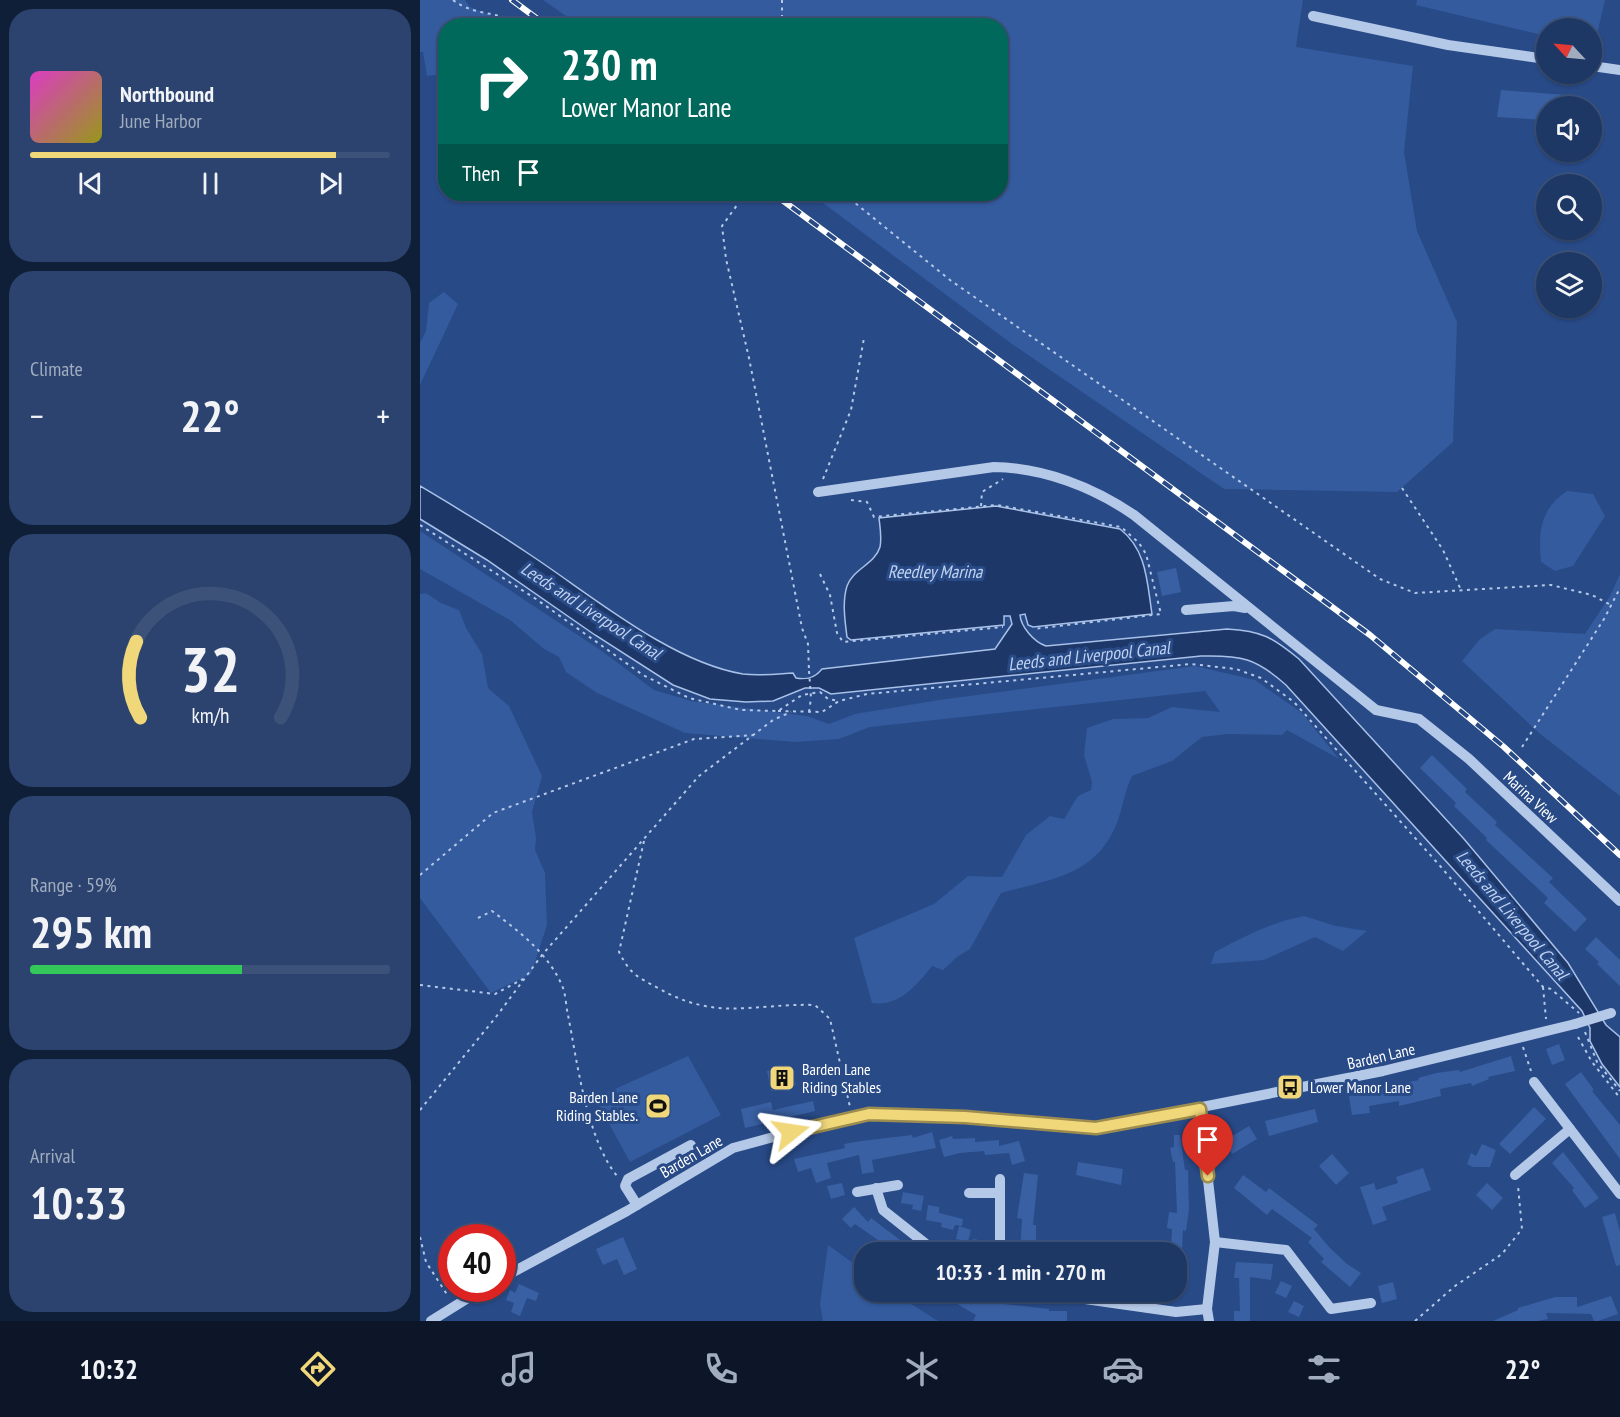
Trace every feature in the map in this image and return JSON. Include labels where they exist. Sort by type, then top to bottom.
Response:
[{"type":"street","points":[[1314,16],[1448,45],[1536,58]]},
{"type":"street","points":[[1602,67],[1620,70]]},
{"type":"street","points":[[820,487],[994,467],[1018,469],[1059,478],[1105,496],[1134,515],[1248,609]]},
{"type":"street","points":[[1186,610],[1234,606],[1248,609]]},
{"type":"street","name":"Marina View","points":[[1248,609],[1376,710],[1419,718],[1469,759],[1620,901]]},
{"type":"street","name":"Barden Lane","points":[[516,1270],[637,1205],[733,1148],[852,1117],[869,1114],[965,1117],[1096,1128],[1383,1071],[1580,1023],[1616,1012]]},
{"type":"street","points":[[1534,1082],[1620,1194]]},
{"type":"street","points":[[1200,1109],[1215,1242],[1207,1309],[1209,1321]]},
{"type":"street","points":[[1515,1175],[1570,1129]]},
{"type":"street","points":[[637,1205],[626,1186],[627,1179],[691,1146]]},
{"type":"street","points":[[1000,1179],[1000,1242]]},
{"type":"street","points":[[857,1192],[898,1185]]},
{"type":"street","points":[[876,1188],[883,1210],[923,1242]]},
{"type":"street","points":[[969,1193],[1000,1193]]},
{"type":"street","points":[[1215,1242],[1286,1250],[1331,1309],[1371,1303]]},
{"type":"street","points":[[431,1321],[461,1302]]},
{"type":"street","points":[[1106,1302],[1176,1312],[1207,1309]]},
{"type":"path","points":[[453,0],[465,9],[511,18]]},
{"type":"path","points":[[782,0],[782,18]]},
{"type":"path","points":[[853,201],[950,280],[1380,579],[1415,593],[1486,591],[1516,585],[1551,585],[1592,595],[1611,605]]},
{"type":"path","points":[[739,202],[722,226],[726,259],[749,358],[802,628],[808,644],[811,698],[809,712]]},
{"type":"path","points":[[820,487],[851,410],[864,338]]},
{"type":"path","points":[[981,506],[982,492],[1018,469]]},
{"type":"path","points":[[1402,488],[1443,550],[1461,590]]},
{"type":"path","points":[[843,500],[867,501],[874,517],[997,505],[1121,527],[1139,543],[1146,554],[1161,614],[1033,629]]},
{"type":"path","points":[[420,525],[469,554],[604,649],[667,689],[716,706],[822,712],[839,701],[867,694],[1191,664],[1236,669],[1261,678],[1294,702],[1441,867],[1543,987],[1548,1031]]},
{"type":"path","points":[[820,574],[830,595],[837,633],[843,642],[1003,627]]},
{"type":"path","points":[[1522,747],[1541,720],[1620,588]]},
{"type":"path","points":[[778,711],[802,695],[820,692],[828,699],[839,701]]},
{"type":"path","points":[[420,1110],[542,954],[699,776],[773,720],[791,712]]},
{"type":"path","points":[[420,875],[493,813],[694,740],[754,735]]},
{"type":"path","points":[[645,839],[619,952],[629,972],[672,996],[704,1008],[763,1009],[815,1005],[830,1019],[852,1117]]},
{"type":"path","points":[[478,918],[492,911],[521,933],[542,954],[563,989],[581,1090],[590,1118],[614,1172],[626,1186]]},
{"type":"path","points":[[420,985],[495,994],[525,977]]},
{"type":"path","points":[[1543,987],[1551,989],[1564,998],[1579,1012],[1580,1023],[1597,1062],[1620,1091]]},
{"type":"path","points":[[1578,1037],[1592,1062],[1620,1098]]},
{"type":"path","points":[[1520,1038],[1534,1082]]},
{"type":"path","points":[[1415,1321],[1455,1286],[1502,1254],[1522,1229],[1520,1194],[1515,1175]]},
{"type":"path","points":[[420,1237],[426,1262],[454,1306]]},
{"type":"shaded area","points":[[420,0],[465,0],[470,7],[497,18],[438,18],[438,75],[427,76],[423,52],[420,52]]},
{"type":"shaded area","points":[[543,0],[1303,0],[1296,47],[1413,66],[1404,152],[1417,231],[1457,322],[1453,442],[1397,492],[1224,489],[1012,344],[820,201],[1008,201],[1008,18],[569,18]]},
{"type":"shaded area","points":[[1417,0],[1605,0],[1601,18],[1536,18],[1536,34],[1416,5]]},
{"type":"shaded area","points":[[444,292],[458,304],[420,385],[420,343],[426,331],[429,303]]},
{"type":"shaded area","points":[[1567,491],[1593,494],[1605,516],[1573,566],[1555,571],[1541,562],[1541,531],[1551,505]]},
{"type":"shaded area","points":[[420,531],[599,649],[654,690],[691,701],[807,716],[829,724],[855,714],[939,700],[1195,666],[1255,680],[1302,713],[1339,759],[1287,730],[1282,735],[1228,734],[1202,737],[1172,761],[1132,776],[1118,820],[1109,839],[1085,864],[1055,879],[1001,893],[970,949],[943,970],[932,966],[913,988],[899,998],[891,1002],[872,1003],[854,938],[934,904],[968,876],[1002,877],[1026,835],[1050,816],[1064,819],[1078,796],[1091,790],[1092,782],[1084,755],[1087,728],[1113,719],[1148,718],[1172,707],[1220,712],[1205,691],[870,727],[839,739],[795,742],[685,733],[597,693],[566,672],[559,657],[544,649],[510,620],[420,569]]},
{"type":"shaded area","points":[[1620,574],[1620,796],[1539,733],[1462,661],[1480,639],[1495,629],[1585,634],[1610,596]]},
{"type":"shaded area","points":[[426,593],[441,603],[459,610],[466,628],[482,654],[488,688],[509,706],[542,776],[532,812],[536,838],[535,850],[545,873],[547,925],[531,974],[491,993],[420,898],[420,594]]},
{"type":"shaded area","points":[[1304,916],[1336,926],[1367,931],[1343,951],[1315,937],[1264,960],[1211,964],[1215,952],[1237,940],[1269,926]]},
{"type":"shaded area","name":"Barden Lane Riding Stables.","points":[[688,1056],[721,1115],[630,1162],[595,1098]]},
{"type":"shaded area","points":[[828,1245],[854,1264],[854,1302],[908,1302],[938,1321],[823,1321],[820,1304]]},
{"type":"water","points":[[420,486],[516,545],[632,624],[687,656],[715,667],[743,674],[793,673],[796,678],[800,679],[814,676],[822,669],[995,649],[1012,624],[1010,616],[1004,616],[1004,625],[851,640],[847,637],[845,592],[850,580],[874,558],[880,547],[879,518],[996,506],[1120,529],[1129,537],[1141,557],[1152,614],[1033,627],[1028,625],[1025,614],[1020,615],[1029,634],[1046,646],[1227,629],[1249,631],[1266,636],[1290,651],[1464,839],[1568,963],[1606,1025],[1620,1037],[1620,1087],[1602,1064],[1590,1041],[1590,1028],[1582,1011],[1286,685],[1266,669],[1238,658],[1201,656],[831,694],[819,688],[805,688],[773,701],[746,702],[710,699],[673,685],[595,635],[487,560],[420,519]]},
{"type":"building","points":[[1501,90],[1580,96],[1536,96],[1536,119],[1497,117]]},
{"type":"building","points":[[1176,568],[1181,592],[1162,596],[1157,572]]},
{"type":"building","points":[[1432,755],[1467,789],[1465,792],[1497,822],[1495,825],[1553,878],[1549,882],[1587,919],[1575,932],[1544,903],[1548,898],[1486,840],[1487,838],[1454,806],[1456,803],[1420,768]]},
{"type":"building","points":[[1596,937],[1620,960],[1620,986],[1585,949]]},
{"type":"building","points":[[1559,1044],[1565,1060],[1552,1065],[1546,1049]]},
{"type":"building","points":[[1511,1056],[1515,1071],[1488,1077],[1489,1079],[1472,1086],[1471,1083],[1440,1089],[1441,1096],[1399,1106],[1399,1101],[1369,1106],[1370,1113],[1352,1115],[1349,1096],[1419,1080],[1418,1078],[1436,1073],[1459,1070],[1460,1072]]},
{"type":"building","name":"Barden Lane Riding Stables","points":[[792,1066],[796,1085],[771,1091],[767,1071]]},
{"type":"building","points":[[1581,1072],[1594,1090],[1592,1091],[1620,1125],[1620,1159],[1565,1084]]},
{"type":"building","points":[[813,1101],[815,1111],[745,1128],[741,1109],[771,1102],[773,1110]]},
{"type":"building","points":[[1534,1107],[1546,1119],[1510,1154],[1499,1144]]},
{"type":"building","points":[[1315,1109],[1318,1122],[1269,1136],[1265,1121]]},
{"type":"building","points":[[1249,1126],[1257,1139],[1232,1154],[1224,1141]]},
{"type":"building","points":[[932,1132],[936,1148],[872,1160],[874,1172],[862,1174],[859,1155],[827,1163],[831,1178],[816,1183],[811,1168],[798,1172],[794,1159],[845,1148],[844,1144],[912,1135],[913,1138]]},
{"type":"building","points":[[1174,1135],[1180,1135],[1185,1170],[1188,1170],[1189,1210],[1186,1231],[1183,1230],[1182,1242],[1171,1242],[1172,1229],[1167,1228],[1169,1212],[1177,1213],[1175,1162],[1173,1162],[1170,1148],[1174,1147]]},
{"type":"building","points":[[952,1136],[953,1139],[975,1138],[975,1142],[999,1140],[999,1146],[1019,1141],[1025,1161],[1012,1165],[1009,1153],[985,1155],[984,1151],[944,1157],[939,1140]]},
{"type":"building","points":[[1482,1144],[1496,1150],[1490,1167],[1473,1167],[1467,1164],[1471,1153],[1476,1156]]},
{"type":"building","points":[[1563,1152],[1599,1198],[1585,1208],[1572,1190],[1574,1188],[1552,1163]]},
{"type":"building","points":[[1332,1154],[1349,1173],[1336,1185],[1319,1166]]},
{"type":"building","points":[[1078,1162],[1123,1169],[1121,1185],[1076,1175]]},
{"type":"building","points":[[1423,1168],[1431,1190],[1382,1207],[1387,1220],[1373,1225],[1360,1187],[1374,1183],[1376,1190],[1398,1183],[1396,1177]]},
{"type":"building","points":[[1024,1173],[1038,1175],[1033,1225],[1036,1225],[1036,1242],[1021,1242],[1022,1219],[1017,1218]]},
{"type":"building","points":[[1243,1175],[1266,1192],[1269,1188],[1318,1225],[1314,1229],[1329,1247],[1347,1264],[1361,1273],[1350,1287],[1321,1262],[1324,1259],[1308,1242],[1312,1238],[1272,1209],[1267,1215],[1234,1188]]},
{"type":"building","points":[[842,1183],[845,1195],[831,1199],[827,1186]]},
{"type":"building","points":[[1487,1183],[1503,1198],[1492,1210],[1476,1195]]},
{"type":"building","points":[[903,1192],[924,1196],[921,1211],[912,1209],[913,1205],[901,1203]]},
{"type":"building","points":[[928,1205],[939,1207],[939,1213],[963,1219],[962,1226],[955,1225],[953,1230],[941,1227],[942,1223],[926,1220]]},
{"type":"building","points":[[854,1207],[868,1222],[871,1218],[903,1242],[881,1242],[855,1224],[851,1228],[842,1219]]},
{"type":"building","points":[[1615,1213],[1620,1232],[1620,1265],[1616,1266],[1602,1217]]},
{"type":"building","points":[[959,1226],[971,1230],[968,1242],[956,1239]]},
{"type":"building","points":[[623,1237],[637,1269],[624,1275],[617,1259],[603,1265],[596,1249]]},
{"type":"building","points":[[973,1239],[986,1241],[986,1242],[972,1242]]},
{"type":"building","points":[[1236,1262],[1273,1264],[1271,1280],[1250,1277],[1250,1321],[1234,1321],[1234,1311],[1240,1311],[1239,1278],[1234,1278]]},
{"type":"building","points":[[1281,1281],[1292,1286],[1286,1298],[1275,1293]]},
{"type":"building","points":[[1393,1282],[1397,1299],[1382,1303],[1378,1286]]},
{"type":"building","points":[[519,1284],[539,1293],[536,1301],[527,1298],[520,1316],[511,1312],[514,1303],[511,1302],[516,1302],[516,1291]]},
{"type":"building","points":[[1611,1296],[1618,1314],[1598,1321],[1594,1321],[1591,1314],[1546,1313],[1548,1319],[1538,1321],[1493,1321],[1518,1308],[1555,1297],[1577,1297],[1577,1307]]},
{"type":"building","points":[[1294,1301],[1304,1306],[1299,1317],[1288,1312]]},
{"type":"building","points":[[954,1302],[993,1302],[1049,1309],[1049,1311],[1067,1311],[1067,1321],[973,1321],[976,1315]]},
{"type":"railway","points":[[512,0],[536,18]]},
{"type":"railway","points":[[783,201],[1370,635],[1504,747],[1620,855]]},
{"type":"place","name":"Barden Lane Riding Stables","points":[[782,1078]]},
{"type":"place","name":"Lower Manor Lane","points":[[1290,1087]]},
{"type":"place","name":"Barden Lane Riding Stables.","points":[[658,1106]]},
{"type":"route","points":[[791,1132],[869,1114],[965,1117],[1096,1128],[1200,1109],[1208,1176]]},
{"type":"water label","name":"Reedley Marina","points":[[935,572]]},
{"type":"water label","name":"Leeds and Liverpool Canal","points":[[591,611]]},
{"type":"water label","name":"Leeds and Liverpool Canal","points":[[1089,656]]},
{"type":"water label","name":"Leeds and Liverpool Canal","points":[[1512,915]]}]
